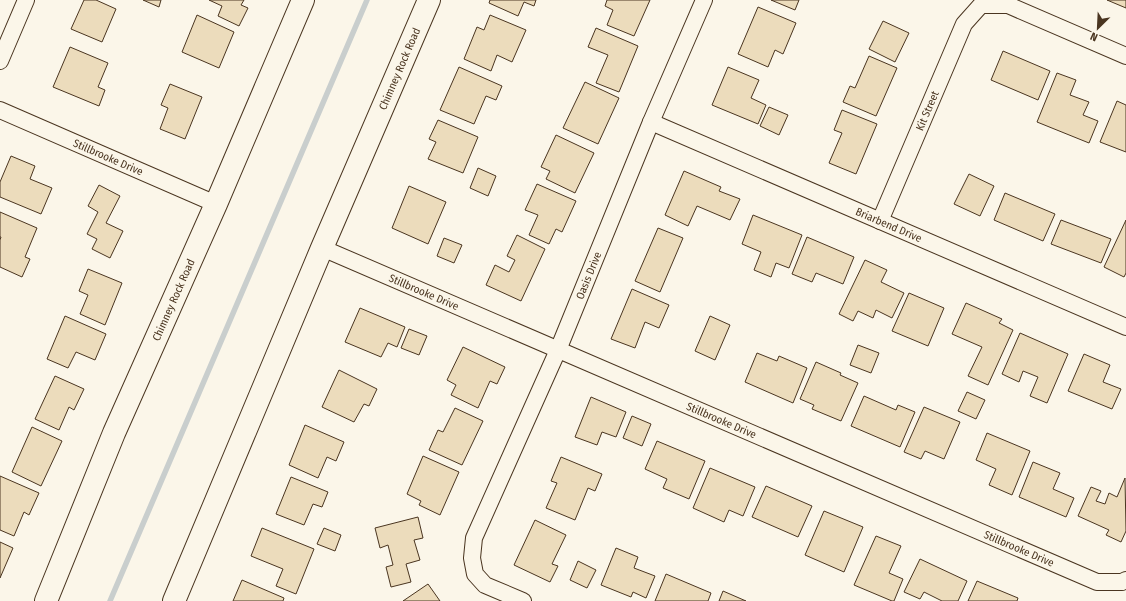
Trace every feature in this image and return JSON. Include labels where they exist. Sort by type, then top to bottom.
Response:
[{"type":"main road","name":"Chimney Rock Road","points":[[46,601],[114,433],[216,204],[303,0]]},
{"type":"main road","name":"Chimney Rock Road","points":[[174,601],[322,248],[429,0]]},
{"type":"street","points":[[0,61],[26,0]]},
{"type":"street","name":"Oasis Drive","points":[[523,601],[485,585],[475,574],[472,558],[474,538],[558,350],[651,122],[704,0]]},
{"type":"street","name":"Kit Street","points":[[880,221],[964,24],[981,5],[1008,5],[1126,56]]},
{"type":"street","name":"Stillbrooke Drive","points":[[0,110],[216,204]]},
{"type":"street","name":"Briarbend Drive","points":[[651,122],[1126,327]]},
{"type":"street","name":"Stillbrooke Drive","points":[[322,248],[1096,582],[1124,581]]},
{"type":"building","points":[[84,0],[96,0],[116,9],[102,42],[71,29]]},
{"type":"building","points":[[143,0],[161,0],[159,7]]},
{"type":"building","points":[[209,0],[244,0],[241,5],[248,8],[239,26],[218,16],[222,6]]},
{"type":"building","points":[[490,0],[536,0],[534,6],[524,2],[518,16],[489,3]]},
{"type":"building","points":[[607,0],[650,0],[634,36],[607,25],[613,10],[605,6]]},
{"type":"building","points":[[771,0],[799,0],[795,10]]},
{"type":"building","points":[[1107,0],[1126,0],[1126,8]]},
{"type":"building","points":[[758,7],[796,23],[783,54],[775,50],[768,67],[738,54]]},
{"type":"building","points":[[197,15],[234,32],[219,68],[182,52]]},
{"type":"building","points":[[490,15],[526,30],[512,62],[497,55],[491,71],[464,59],[477,27],[484,30]]},
{"type":"building","points":[[883,21],[909,33],[895,62],[869,49]]},
{"type":"building","points":[[596,28],[638,46],[619,92],[596,83],[608,55],[588,47]]},
{"type":"building","points":[[70,47],[108,63],[98,87],[105,90],[99,106],[53,87]]},
{"type":"building","points":[[1003,51],[1050,71],[1038,100],[991,80]]},
{"type":"building","points":[[869,56],[897,68],[876,116],[843,102],[850,86],[855,88]]},
{"type":"building","points":[[459,67],[502,86],[496,100],[486,96],[474,124],[440,110]]},
{"type":"building","points":[[728,67],[759,80],[751,98],[766,105],[758,124],[712,105]]},
{"type":"building","points":[[1057,73],[1076,80],[1070,95],[1089,102],[1083,115],[1098,121],[1089,143],[1037,122]]},
{"type":"building","points":[[585,82],[619,98],[598,144],[563,128]]},
{"type":"building","points":[[170,84],[202,97],[185,139],[160,129],[168,108],[161,105]]},
{"type":"building","points":[[1117,101],[1126,105],[1126,152],[1100,142]]},
{"type":"building","points":[[769,107],[788,115],[779,135],[760,126]]},
{"type":"building","points":[[842,110],[877,124],[856,174],[829,163],[842,133],[834,130]]},
{"type":"building","points":[[438,120],[478,137],[463,173],[428,159],[436,142],[429,139]]},
{"type":"building","points":[[556,135],[594,153],[575,193],[546,179],[550,171],[541,167]]},
{"type":"building","points":[[11,156],[35,166],[30,179],[52,188],[41,214],[0,197],[0,182]]},
{"type":"building","points":[[478,168],[496,176],[488,196],[470,188]]},
{"type":"building","points":[[684,171],[721,187],[719,191],[740,199],[730,220],[697,206],[688,226],[665,215]]},
{"type":"building","points":[[969,174],[994,186],[980,216],[954,204]]},
{"type":"building","points":[[537,184],[576,201],[562,232],[556,229],[549,244],[529,235],[538,215],[525,210]]},
{"type":"building","points":[[99,185],[120,196],[106,223],[123,231],[110,258],[92,249],[97,239],[87,234],[98,212],[88,206]]},
{"type":"building","points":[[409,186],[446,202],[428,244],[392,228]]},
{"type":"building","points":[[1005,193],[1055,214],[1043,241],[994,220]]},
{"type":"building","points":[[0,212],[37,228],[25,257],[30,259],[22,277],[0,267]]},
{"type":"building","points":[[753,215],[802,235],[789,268],[776,263],[771,277],[754,270],[761,252],[742,244]]},
{"type":"building","points":[[1061,220],[1111,239],[1101,263],[1051,244]]},
{"type":"building","points":[[1126,220],[1126,273],[1124,277],[1104,267]]},
{"type":"building","points":[[658,228],[683,238],[660,292],[635,281]]},
{"type":"building","points":[[517,235],[545,249],[521,301],[486,285],[495,265],[509,272],[515,260],[507,256]]},
{"type":"building","points":[[807,237],[854,257],[843,284],[816,273],[812,282],[792,274]]},
{"type":"building","points":[[444,238],[462,245],[454,263],[437,256]]},
{"type":"building","points":[[865,260],[887,270],[881,282],[904,293],[892,318],[876,310],[873,318],[858,311],[853,321],[839,314]]},
{"type":"building","points":[[88,269],[122,283],[105,325],[80,314],[88,295],[79,291]]},
{"type":"building","points":[[632,289],[669,305],[659,328],[645,322],[635,348],[611,339]]},
{"type":"building","points":[[909,293],[944,308],[928,346],[892,331]]},
{"type":"building","points":[[966,303],[1002,319],[999,323],[1013,330],[988,385],[968,376],[982,347],[952,334]]},
{"type":"building","points":[[360,308],[405,327],[397,347],[388,343],[381,357],[345,342]]},
{"type":"building","points":[[65,316],[106,334],[95,360],[76,352],[68,368],[47,359]]},
{"type":"building","points":[[710,316],[730,325],[715,360],[695,351]]},
{"type":"building","points":[[409,329],[427,336],[419,355],[401,348]]},
{"type":"building","points":[[1020,333],[1068,354],[1047,403],[1030,396],[1038,377],[1023,371],[1019,382],[1002,374]]},
{"type":"building","points":[[858,345],[879,353],[871,373],[850,365]]},
{"type":"building","points":[[463,347],[505,367],[497,384],[490,381],[478,408],[451,395],[456,385],[447,380]]},
{"type":"building","points":[[757,353],[777,361],[779,356],[807,368],[793,403],[745,382]]},
{"type":"building","points":[[1084,354],[1110,365],[1103,382],[1121,389],[1112,409],[1068,391]]},
{"type":"building","points":[[816,362],[841,373],[840,375],[858,383],[841,421],[812,409],[814,405],[800,399]]},
{"type":"building","points":[[339,370],[377,389],[369,406],[364,404],[354,422],[322,407]]},
{"type":"building","points":[[55,376],[84,389],[74,410],[69,407],[59,430],[35,419]]},
{"type":"building","points":[[967,392],[985,400],[976,419],[958,411]]},
{"type":"building","points":[[864,396],[896,410],[898,405],[915,412],[900,447],[851,426]]},
{"type":"building","points":[[591,397],[626,412],[616,437],[602,432],[597,445],[575,437]]},
{"type":"building","points":[[924,407],[960,422],[944,459],[925,451],[921,459],[904,452]]},
{"type":"building","points":[[455,408],[483,421],[462,465],[429,450],[438,430],[443,432]]},
{"type":"building","points":[[632,416],[651,424],[642,446],[623,438]]},
{"type":"building","points":[[305,425],[344,442],[336,461],[327,457],[318,478],[289,465]]},
{"type":"building","points":[[32,427],[62,441],[41,486],[12,472]]},
{"type":"building","points":[[987,433],[1030,451],[1012,495],[989,485],[996,469],[976,460]]},
{"type":"building","points":[[657,441],[705,461],[689,499],[663,488],[667,479],[645,469]]},
{"type":"building","points":[[423,456],[459,472],[440,515],[419,505],[421,501],[407,494]]},
{"type":"building","points":[[561,457],[602,474],[595,491],[588,488],[575,520],[546,508],[557,483],[551,481]]},
{"type":"building","points":[[1033,462],[1060,473],[1053,489],[1074,498],[1066,517],[1019,497]]},
{"type":"building","points":[[710,468],[755,487],[743,516],[729,510],[724,522],[693,508]]},
{"type":"building","points":[[0,476],[39,493],[29,515],[24,512],[14,536],[0,530]]},
{"type":"building","points":[[291,477],[328,492],[322,507],[313,504],[304,525],[276,514]]},
{"type":"building","points":[[1125,478],[1126,531],[1121,542],[1106,535],[1109,530],[1078,516],[1091,487],[1101,491],[1096,501],[1105,504],[1109,493],[1117,497]]},
{"type":"building","points":[[766,486],[812,506],[798,537],[752,517]]},
{"type":"building","points":[[824,511],[863,527],[844,572],[805,555]]},
{"type":"building","points":[[418,517],[423,538],[414,540],[420,560],[406,564],[411,582],[391,587],[386,567],[393,565],[388,545],[380,548],[375,528]]},
{"type":"building","points":[[535,520],[566,535],[552,564],[558,566],[550,582],[514,565]]},
{"type":"building","points":[[262,528],[314,549],[296,594],[276,586],[283,569],[251,556]]},
{"type":"building","points":[[324,528],[341,535],[335,551],[317,544]]},
{"type":"building","points":[[876,536],[901,546],[889,573],[903,579],[894,601],[854,585]]},
{"type":"building","points":[[0,542],[13,548],[0,578]]},
{"type":"building","points":[[616,548],[638,557],[634,568],[655,576],[646,598],[633,592],[631,597],[601,585]]},
{"type":"building","points":[[920,559],[967,581],[958,601],[942,601],[924,592],[920,599],[904,592]]},
{"type":"building","points":[[578,561],[596,570],[587,588],[570,580]]},
{"type":"building","points":[[666,574],[711,593],[708,601],[655,601]]},
{"type":"building","points":[[242,580],[284,598],[283,601],[233,601]]},
{"type":"building","points":[[977,581],[1018,598],[1017,601],[968,601]]},
{"type":"building","points":[[428,584],[440,601],[403,601]]},
{"type":"building","points":[[723,591],[746,601],[719,601]]},
{"type":"waterway","points":[[110,601],[367,0]]}]
